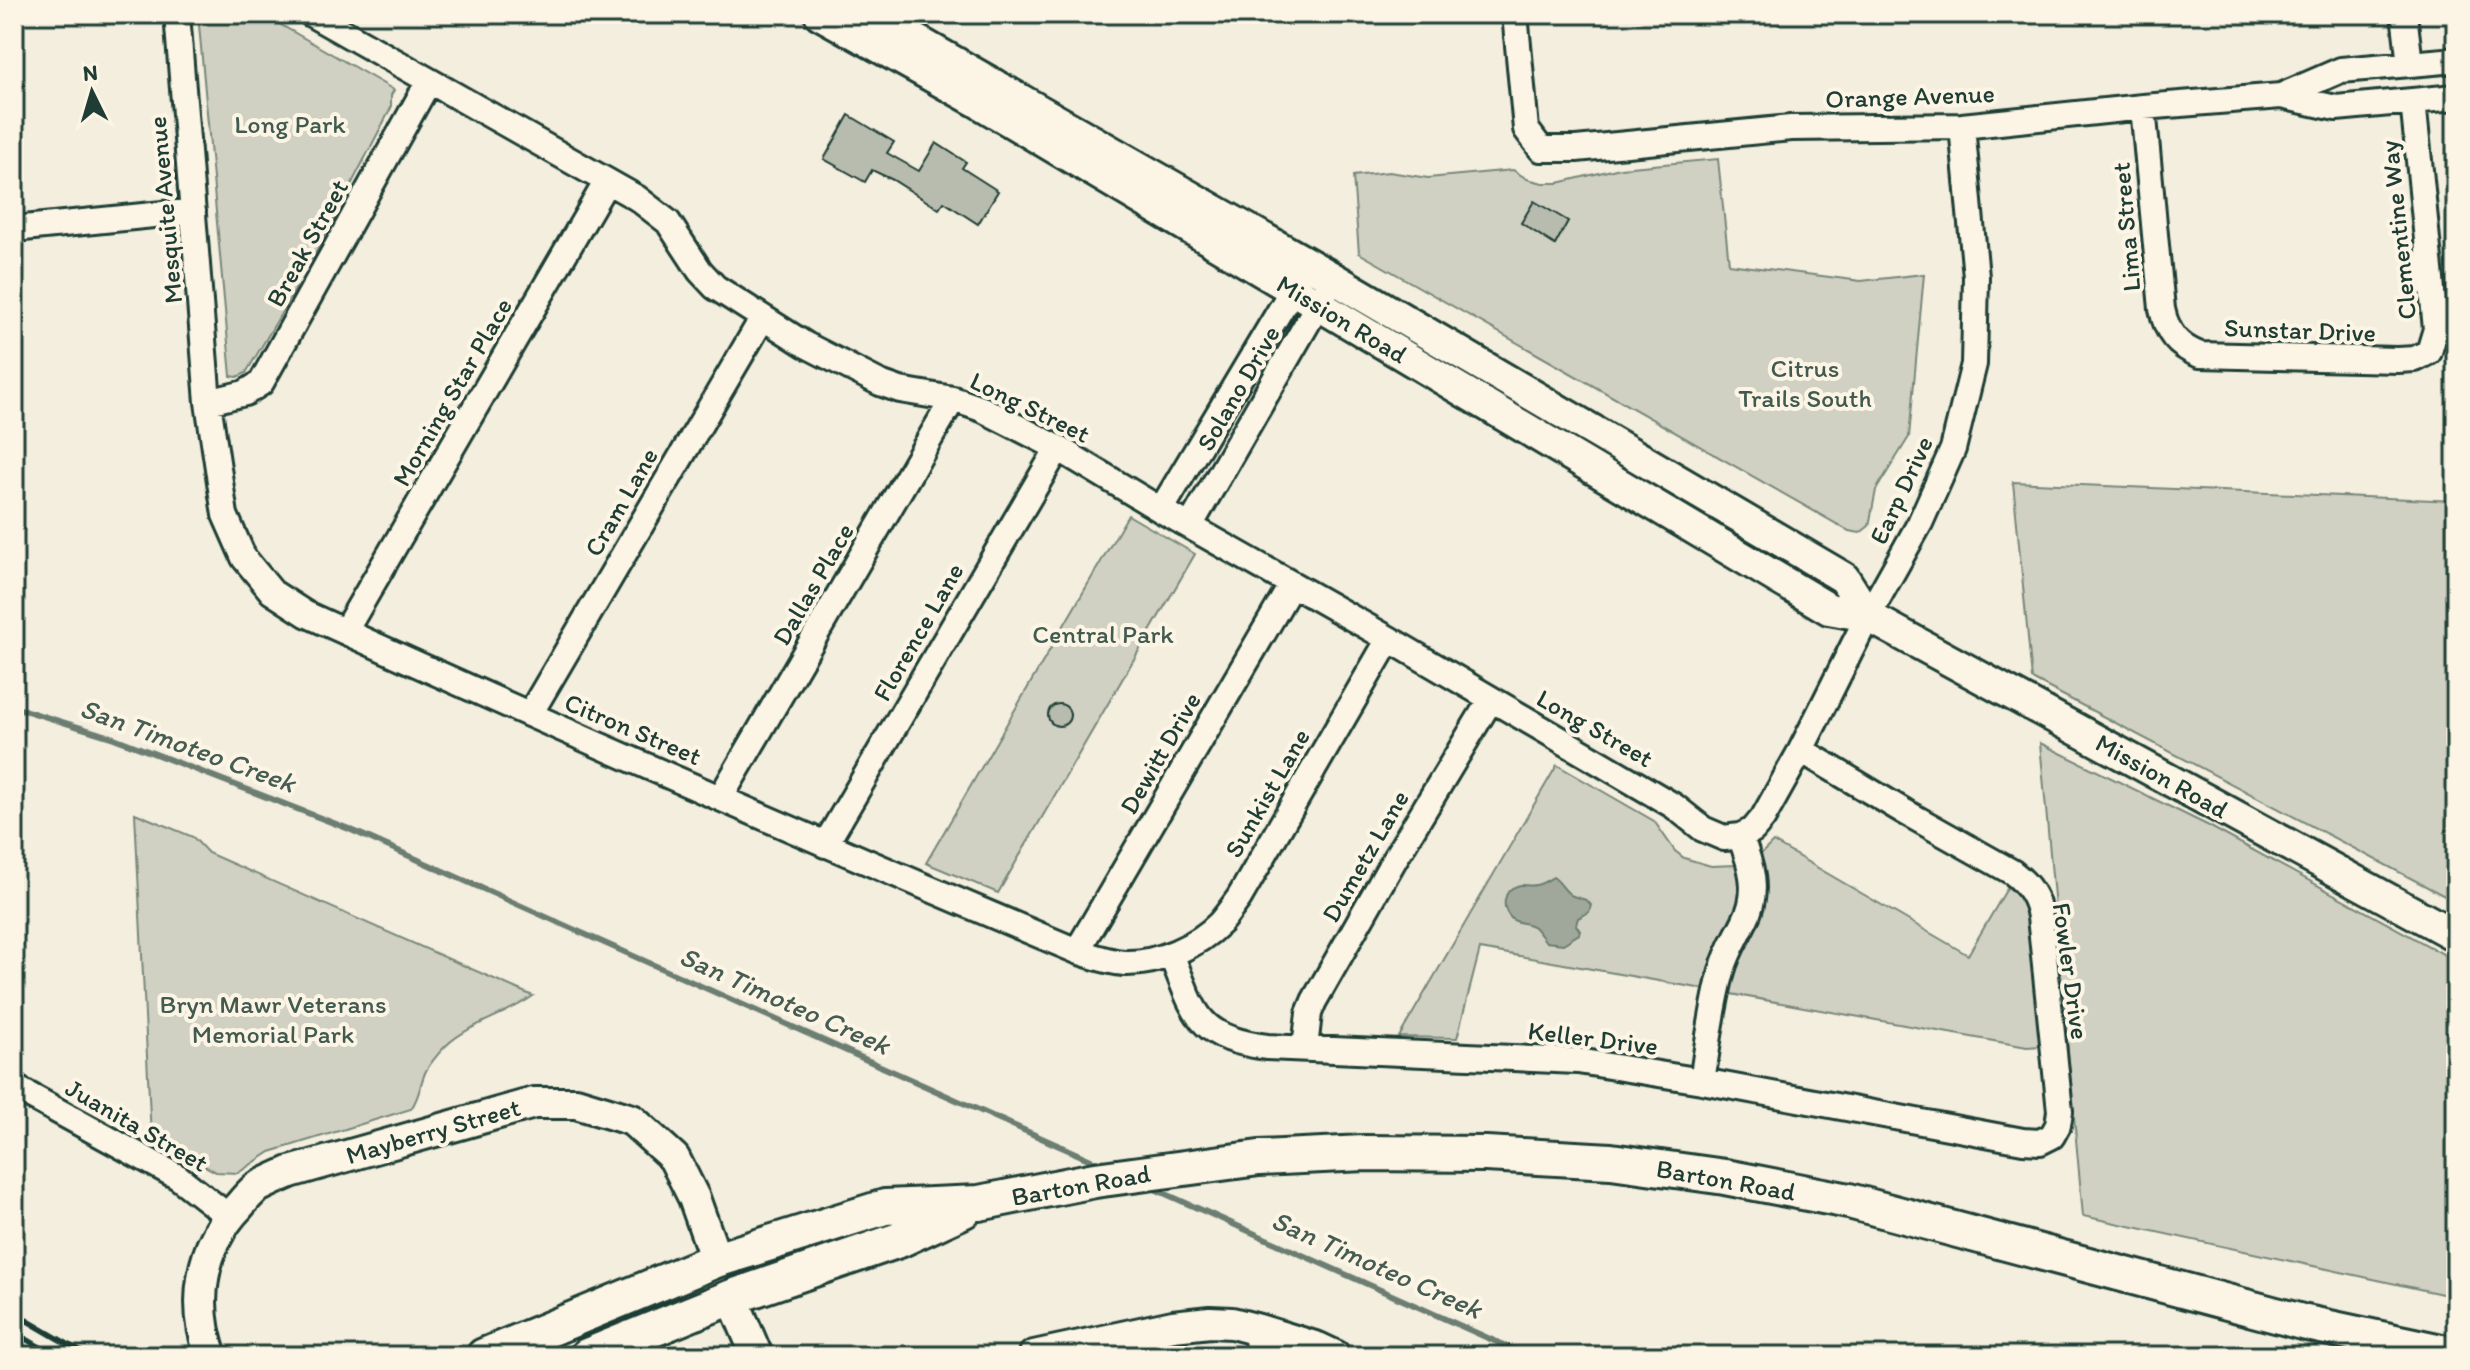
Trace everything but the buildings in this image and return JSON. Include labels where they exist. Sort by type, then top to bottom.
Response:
[{"type":"main road","name":"Barton Road","points":[[484,1356],[716,1260],[885,1207],[979,1203],[1095,1180],[1259,1158],[1364,1153],[1486,1154],[1611,1161],[1725,1177],[1849,1201],[2302,1322],[2456,1355]]},
{"type":"main road","name":"Barton Road","points":[[587,1356],[732,1297],[899,1240],[979,1203]]},
{"type":"street","name":"Mesquite Avenue","points":[[177,14],[208,402]]},
{"type":"street","name":"Long Street","points":[[311,14],[637,198],[668,222],[700,271],[715,287],[806,345],[880,383],[900,390],[953,399],[982,409],[1058,448],[1674,806],[1714,835],[1724,838],[1740,836]]},
{"type":"street","name":"Mission Road","points":[[820,14],[992,110],[1311,277],[1318,305],[1829,609],[1868,616],[2456,936]]},
{"type":"street","name":"Mission Road","points":[[870,14],[1311,277],[1844,578],[1868,616]]},
{"type":"street","name":"Orange Avenue","points":[[1515,14],[1526,129],[1541,149],[1576,149],[1791,128],[1962,126],[2281,96],[2336,108],[2456,97]]},
{"type":"street","points":[[2404,14],[2410,64]]},
{"type":"street","name":"Orange Avenue","points":[[2281,96],[2341,70],[2456,60]]},
{"type":"street","name":"Break Street","points":[[208,402],[245,393],[261,383],[429,81]]},
{"type":"street","name":"Clementine Way","points":[[2413,101],[2436,329],[2429,352]]},
{"type":"street","name":"Lima Street","points":[[2143,107],[2162,309],[2173,339]]},
{"type":"street","name":"Earp Drive","points":[[1740,836],[1753,830],[1763,818],[1801,750],[1868,616],[1920,523],[1953,449],[1974,364],[1976,277],[1962,126]]},
{"type":"street","name":"Morning Star Place","points":[[345,631],[607,181]]},
{"type":"street","points":[[14,229],[193,211]]},
{"type":"street","name":"Solano Drive","points":[[1161,510],[1220,411],[1311,277]]},
{"type":"street","name":"Solano Drive","points":[[1190,526],[1318,305]]},
{"type":"street","name":"Cram Lane","points":[[530,714],[762,319]]},
{"type":"street","name":"Sunstar Drive","points":[[2173,339],[2185,349],[2200,355],[2398,360],[2415,359],[2429,352]]},
{"type":"street","name":"Dallas Place","points":[[721,797],[953,399]]},
{"type":"street","name":"Citron Street","points":[[208,402],[225,515],[244,558],[272,592],[306,614],[825,845],[1077,951],[1099,959],[1126,963],[1171,954]]},
{"type":"street","points":[[1220,411],[1247,427]]},
{"type":"street","name":"Florence Lane","points":[[825,845],[1058,448]]},
{"type":"street","name":"Dewitt Drive","points":[[1077,951],[1292,584]]},
{"type":"street","name":"Sunkist Lane","points":[[1171,954],[1211,930],[1239,898],[1389,639]]},
{"type":"street","name":"Dumetz Lane","points":[[1305,1048],[1309,1013],[1314,1001],[1491,699]]},
{"type":"street","name":"Fowler Drive","points":[[1801,750],[2012,872],[2023,880],[2035,896],[2040,917],[2060,1111],[2052,1136]]},
{"type":"street","points":[[1702,1081],[1721,975],[1727,954],[1747,918],[1752,899],[1751,866],[1740,836]]},
{"type":"street","name":"Keller Drive","points":[[1171,954],[1193,1008],[1204,1023],[1217,1035],[1242,1044],[1578,1061],[2023,1141],[2040,1142],[2052,1136]]},
{"type":"street","name":"Juanita Street","points":[[14,1087],[178,1177],[228,1216]]},
{"type":"street","name":"Mayberry Street","points":[[211,1356],[200,1309],[200,1285],[209,1251],[228,1216],[254,1190],[290,1172],[534,1103],[576,1103],[632,1120],[674,1158],[694,1198],[716,1260]]},
{"type":"street","points":[[732,1297],[757,1356]]},
{"type":"street","points":[[1034,1356],[1173,1326],[1210,1322],[1232,1323],[1260,1343],[1318,1348],[1335,1356]]},
{"type":"green space","name":"Long Park","points":[[198,14],[262,14],[394,90],[391,108],[313,258],[301,272],[295,290],[246,373],[237,377],[231,376]]},
{"type":"green space","name":"Citrus Trails South","points":[[1718,159],[1729,264],[1861,281],[1924,274],[1909,437],[1876,490],[1869,526],[1860,533],[1849,531],[1359,253],[1353,176],[1389,172],[1428,178],[1513,170],[1527,179],[1558,183],[1620,168]]},
{"type":"green space","points":[[2013,482],[2456,501],[2456,902],[2032,679]]},
{"type":"green space","name":"Central Park","points":[[1128,515],[1195,554],[998,893],[926,863]]},
{"type":"green space","points":[[2040,743],[2209,826],[2456,961],[2456,1297],[2083,1216]]},
{"type":"green space","points":[[1557,765],[1654,821],[1675,851],[1684,858],[1711,866],[1737,865],[1760,855],[1773,842],[1968,955],[2009,885],[2028,914],[2040,1046],[2027,1047],[1480,949],[1457,1038],[1399,1037]]},
{"type":"green space","name":"Bryn Mawr Veterans Memorial Park","points":[[135,813],[193,837],[208,853],[533,996],[449,1043],[426,1070],[411,1109],[270,1152],[238,1173],[216,1172],[151,1137]]},
{"type":"shaded area","points":[[1553,877],[1570,895],[1591,905],[1589,912],[1578,918],[1576,925],[1579,934],[1563,944],[1546,942],[1534,927],[1513,920],[1505,905],[1506,895],[1512,888],[1531,886]]},
{"type":"waterway","name":"San Timoteo Creek","points":[[14,707],[114,738],[349,829],[1102,1165]]},
{"type":"waterway","name":"San Timoteo Creek","points":[[1148,1186],[1528,1356]]},
{"type":"railway","points":[[14,1313],[88,1356]]},
{"type":"railway","points":[[14,1332],[55,1356]]}]
